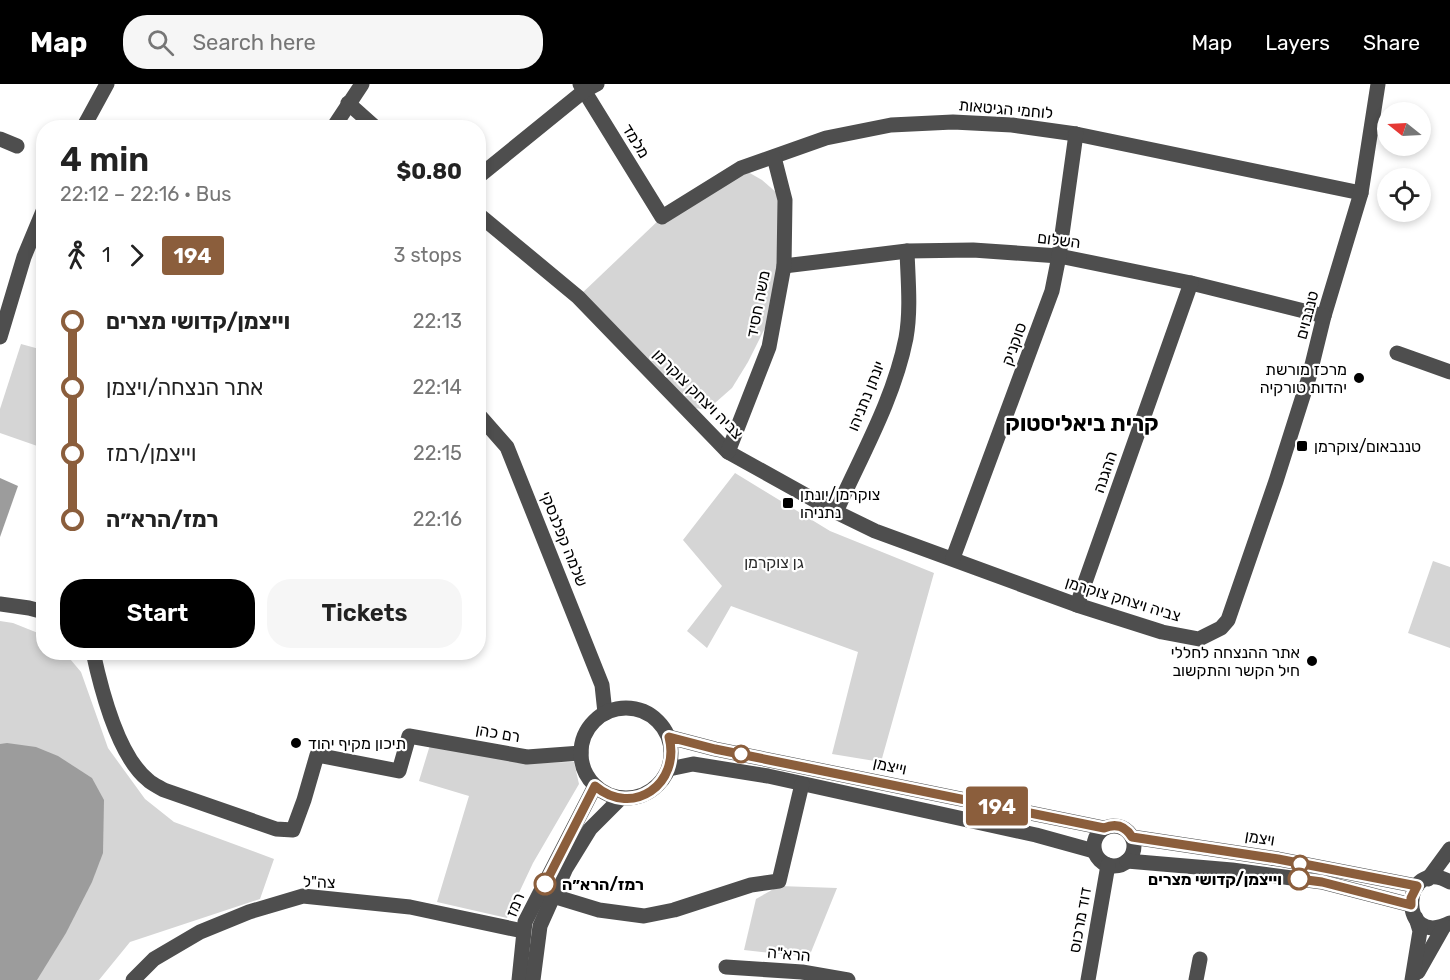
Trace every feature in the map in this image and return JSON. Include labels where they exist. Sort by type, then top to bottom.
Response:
[{"type":"street","points":[[87,120],[107,84]]},
{"type":"street","points":[[338,120],[362,84]]},
{"type":"street","name":"טננבוים","points":[[1199,639],[1221,628],[1228,620],[1276,481],[1309,377],[1324,316],[1361,193],[1378,84]]},
{"type":"street","points":[[486,170],[587,86]]},
{"type":"street","name":"מלמד","points":[[587,86],[662,217]]},
{"type":"street","points":[[348,103],[367,120]]},
{"type":"street","name":"לוחמי הגיטאות","points":[[662,217],[741,168],[826,138],[891,125],[953,122],[1012,125],[1077,134],[1361,193]]},
{"type":"street","name":"סוקניק","points":[[954,558],[1052,291],[1077,134]]},
{"type":"street","points":[[0,138],[17,146]]},
{"type":"street","name":"משה חסיד","points":[[728,452],[769,347],[784,266],[785,200],[774,157]]},
{"type":"street","name":"צביה ויצחק צוקרמן","points":[[486,221],[578,297],[728,452],[836,512],[876,531],[1077,605],[1162,632],[1199,639]]},
{"type":"street","points":[[0,337],[24,256],[36,228]]},
{"type":"street","name":"השלום","points":[[784,266],[907,251],[973,250],[1059,256],[1191,283],[1324,316]]},
{"type":"street","name":"יונתן נתניהו","points":[[836,512],[893,386],[906,337],[909,301],[907,251]]},
{"type":"street","name":"ההגנה","points":[[1077,605],[1191,283]]},
{"type":"street","points":[[1398,353],[1449,369]]},
{"type":"street","name":"שלמה קפלנסקי","points":[[486,427],[507,447],[602,685]]},
{"type":"street","points":[[0,604],[36,610]]},
{"type":"street","name":"רם כהן","points":[[95,660],[101,687],[116,731],[129,758],[147,780],[164,790],[276,829],[293,830],[316,755],[399,771],[409,735],[527,757],[581,753]]},
{"type":"street","points":[[602,685],[623,707]]},
{"type":"street","points":[[602,685],[605,713]]},
{"type":"street","points":[[623,707],[648,712],[658,719],[672,747],[669,769],[653,790],[640,796],[621,798],[604,793],[595,786],[585,772],[581,753],[584,736],[589,726],[605,713],[623,707]]},
{"type":"street","name":"וייצמן","points":[[669,737],[715,749],[1104,828]]},
{"type":"street","points":[[669,769],[693,764],[802,784],[1002,828],[1094,851]]},
{"type":"street","points":[[553,896],[599,910],[644,916],[674,910],[751,885],[779,881],[802,784]]},
{"type":"street","name":"רמז","points":[[519,980],[524,931],[534,902],[595,786]]},
{"type":"street","name":"רמז","points":[[533,980],[540,926],[566,868],[590,829],[621,798]]},
{"type":"street","points":[[1116,825],[1128,831],[1132,837],[1134,850],[1127,861],[1121,865],[1107,865],[1101,862],[1094,851],[1095,838],[1104,828],[1116,825]]},
{"type":"street","name":"ויצמן","points":[[1132,837],[1422,883],[1438,878],[1450,882]]},
{"type":"street","points":[[1413,980],[1420,931],[1411,898],[1450,849]]},
{"type":"street","points":[[1127,861],[1232,870],[1322,882],[1413,912],[1429,927],[1449,924]]},
{"type":"street","name":"דוד מרכוס","points":[[1088,980],[1107,865]]},
{"type":"street","name":"צה\"ל","points":[[133,980],[154,959],[200,932],[249,912],[303,896],[410,907],[524,931]]},
{"type":"street","points":[[1413,980],[1449,924]]},
{"type":"street","points":[[1196,980],[1200,959]]},
{"type":"street","name":"הרא\"ה","points":[[726,968],[802,972],[848,980]]},
{"type":"green space","points":[[741,168],[762,180],[785,200],[776,306],[748,362],[732,388],[707,410],[684,406],[578,297],[662,217]]},
{"type":"green space","points":[[21,344],[36,348],[36,446],[0,433],[0,409]]},
{"type":"green space","name":"גן צוקרמן","points":[[735,473],[830,531],[934,573],[881,762],[832,754],[858,652],[731,606],[707,648],[687,631],[722,586],[683,540]]},
{"type":"green space","points":[[1433,561],[1450,567],[1450,648],[1408,633]]},
{"type":"green space","points":[[0,621],[13,623],[36,632],[36,660],[71,660],[81,672],[108,748],[145,799],[174,822],[274,859],[260,899],[130,942],[99,980],[0,980]]},
{"type":"green space","points":[[430,745],[525,763],[574,762],[579,784],[533,863],[507,918],[437,902],[469,796],[419,781]]},
{"type":"green space","points":[[779,886],[837,888],[809,957],[744,950],[756,899]]},
{"type":"shaded area","points":[[0,478],[18,486],[0,537]]},
{"type":"shaded area","points":[[0,744],[36,747],[58,756],[92,778],[104,800],[103,853],[92,882],[66,933],[37,980],[0,980]]},
{"type":"bus line","name":"194","points":[[545,884],[595,786],[614,797],[627,798],[640,796],[653,790],[662,781],[671,763],[672,747],[669,737],[715,749],[1104,828],[1116,825],[1123,827],[1132,837],[1278,859],[1417,886],[1411,898],[1411,905],[1322,882],[1299,879]]},
{"type":"place","name":"מרכז מורשת יהדות טורקיה","points":[[1359,378]]},
{"type":"place","name":"טננבאום/צוקרמן","points":[[1302,446]]},
{"type":"place","name":"צוקרמן/יונתן נתניהו","points":[[788,503]]},
{"type":"place","name":"אתר ההנצחה לחללי חיל הקשר והתקשוב","points":[[1312,661]]},
{"type":"place","name":"תיכון מקיף יהוד","points":[[296,743]]},
{"type":"place","name":"וייצמן/קדושי מצרים","points":[[1299,879]]},
{"type":"place","name":"רמז/הרא״ה","points":[[545,884]]},
{"type":"district","name":"קרית ביאליסטוק","points":[[1082,423]]}]
